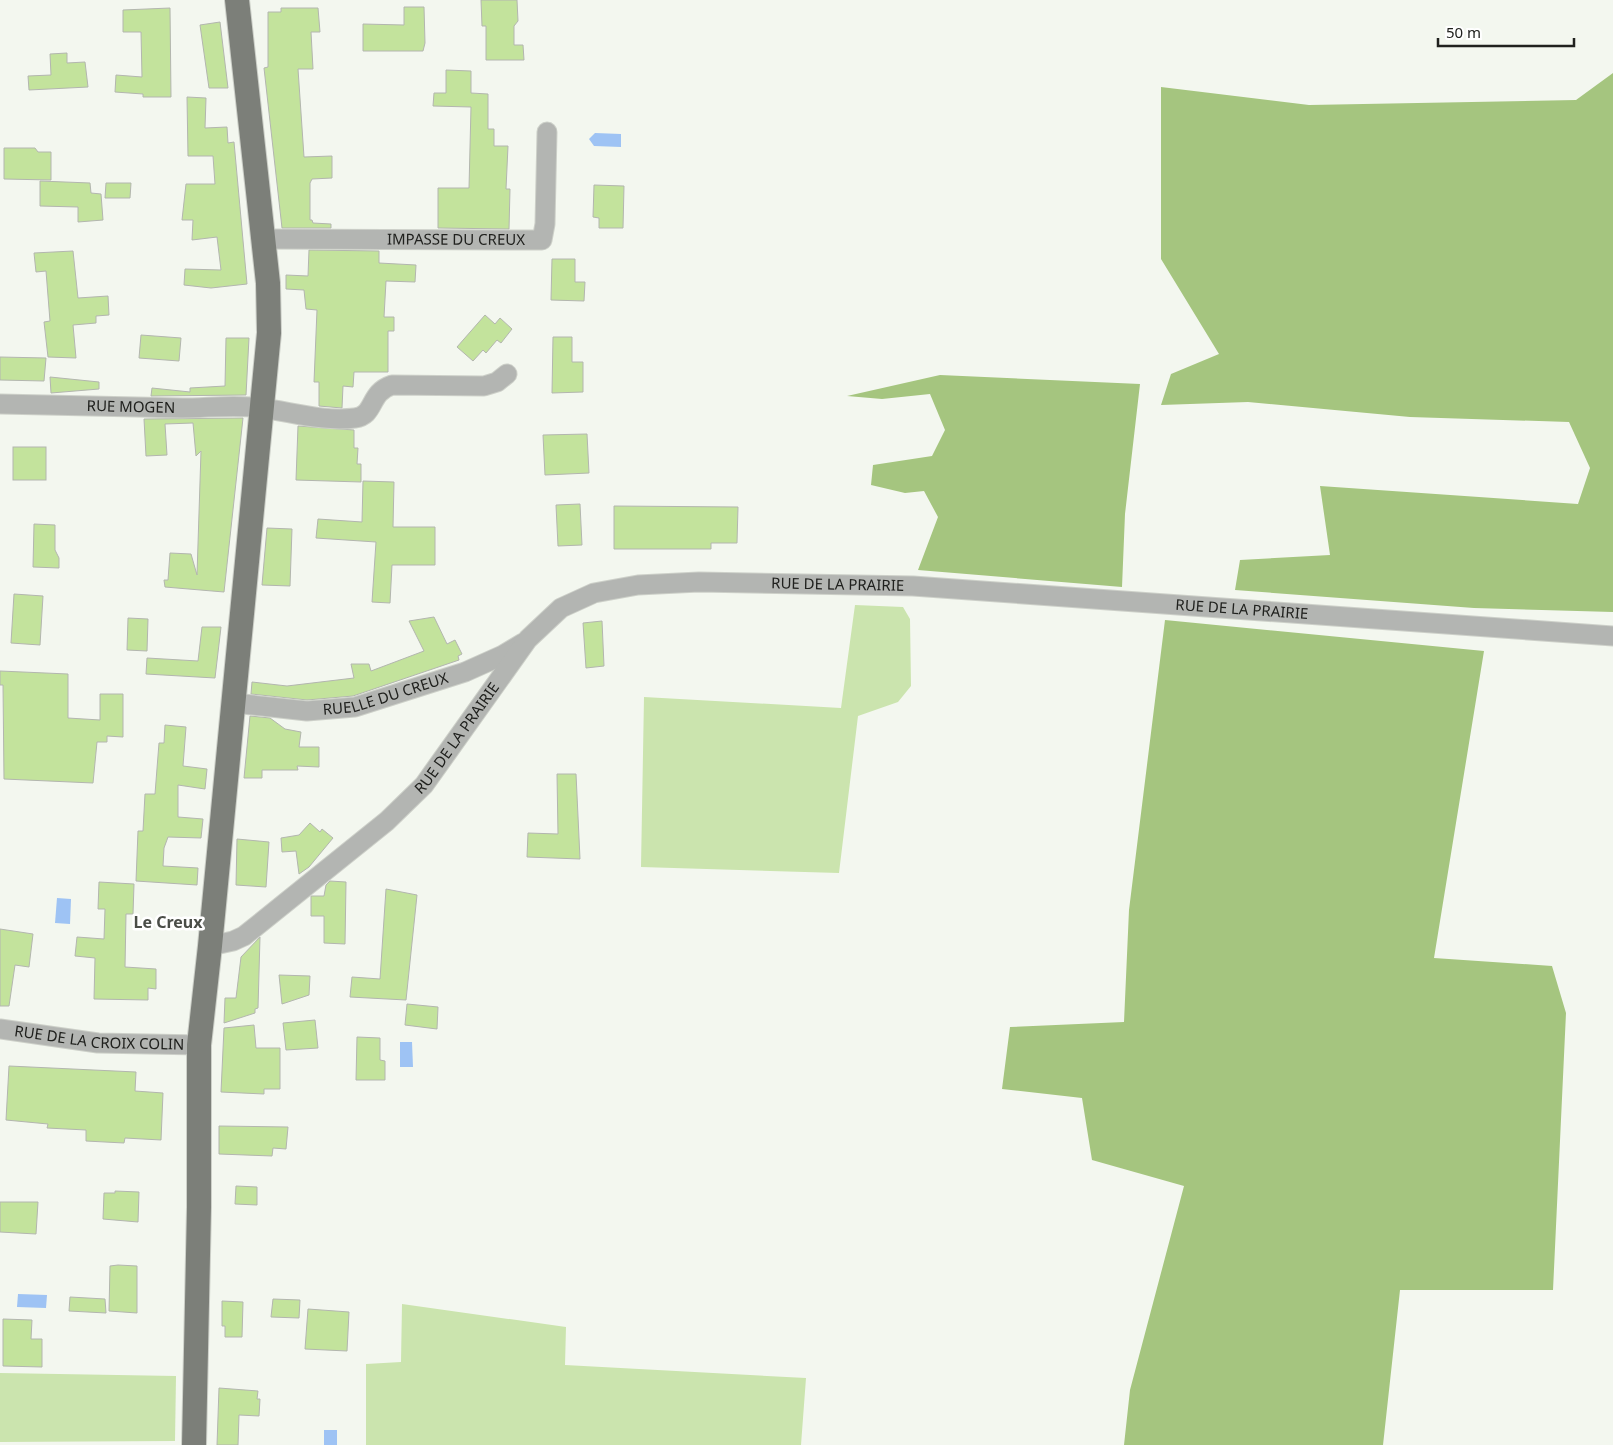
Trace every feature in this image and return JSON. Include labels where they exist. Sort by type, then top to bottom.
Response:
[{"type":"main road","points":[[194,1445],[199,1217],[199,1045],[269,332],[268,283],[237,0]]},
{"type":"street","name":"IMPASSE DU CREUX","points":[[262,239],[542,240],[546,224],[547,132]]},
{"type":"street","name":"RUE MOGEN","points":[[0,404],[262,408],[306,416],[355,418],[364,415],[370,409],[375,395],[382,388],[392,385],[484,386],[497,382],[508,374]]},
{"type":"street","name":"RUE DE LA PRAIRIE","points":[[210,946],[233,941],[244,936],[387,821],[424,785],[528,639],[561,608],[594,593],[638,585],[699,582],[912,586],[1613,636]]},
{"type":"street","name":"RUELLE DU CREUX","points":[[234,703],[307,711],[355,707],[465,672],[503,655],[528,639]]},
{"type":"street","points":[[465,672],[483,700]]},
{"type":"street","name":"RUE DE LA CROIX COLIN","points":[[0,1030],[98,1043],[199,1045]]},
{"type":"green space","points":[[1613,73],[1613,612],[1474,608],[1235,590],[1240,560],[1330,555],[1320,486],[1578,504],[1590,468],[1569,422],[1410,417],[1248,402],[1161,405],[1171,374],[1219,354],[1161,259],[1161,87],[1309,105],[1576,100]]},
{"type":"green space","points":[[940,375],[1140,384],[1125,514],[1122,587],[918,570],[938,517],[924,491],[905,493],[871,485],[873,465],[932,456],[945,430],[930,394],[882,399],[847,396]]},
{"type":"green space","points":[[855,605],[903,607],[910,619],[911,686],[898,702],[858,716],[839,873],[641,867],[644,697],[841,708]]},
{"type":"green space","points":[[1165,620],[1484,651],[1434,958],[1552,966],[1566,1013],[1553,1290],[1400,1290],[1383,1445],[1124,1445],[1130,1390],[1184,1186],[1092,1160],[1082,1098],[1002,1089],[1010,1027],[1124,1022],[1129,910]]},
{"type":"green space","points":[[402,1304],[566,1327],[565,1365],[806,1378],[801,1445],[366,1445],[366,1364],[401,1362]]},
{"type":"green space","points":[[0,1373],[176,1376],[175,1441],[0,1442]]},
{"type":"water","points":[[595,133],[621,134],[621,147],[594,146],[589,139]]},
{"type":"water","points":[[57,898],[71,899],[70,924],[55,923]]},
{"type":"water","points":[[400,1042],[412,1042],[413,1067],[400,1067]]},
{"type":"water","points":[[18,1294],[47,1295],[46,1308],[17,1307]]},
{"type":"water","points":[[324,1430],[337,1430],[337,1445],[324,1445]]},
{"type":"building","points":[[481,0],[517,0],[518,21],[514,26],[514,45],[523,45],[524,60],[486,60],[486,26],[482,26]]},
{"type":"building","points":[[404,7],[424,7],[425,43],[423,51],[363,51],[363,24],[404,25]]},
{"type":"building","points":[[170,8],[171,97],[143,97],[143,94],[115,92],[116,75],[142,77],[141,32],[123,32],[123,10]]},
{"type":"building","points":[[281,8],[318,8],[320,32],[311,32],[313,69],[298,69],[304,157],[332,156],[332,178],[312,179],[310,183],[310,220],[313,223],[331,224],[331,228],[282,228],[264,68],[268,67],[268,12],[281,12]]},
{"type":"building","points":[[220,22],[228,88],[209,88],[200,25]]},
{"type":"building","points":[[67,53],[67,63],[85,62],[88,87],[29,90],[28,76],[51,75],[50,54]]},
{"type":"building","points":[[446,70],[471,71],[471,93],[488,94],[488,129],[494,129],[494,146],[508,146],[506,189],[510,189],[509,229],[438,228],[438,188],[469,188],[471,107],[433,106],[434,93],[446,93]]},
{"type":"building","points":[[187,97],[206,98],[205,128],[227,127],[228,143],[234,142],[247,284],[211,288],[184,285],[185,269],[221,270],[217,237],[192,240],[193,220],[182,220],[186,184],[215,184],[213,156],[188,156]]},
{"type":"building","points":[[4,148],[35,148],[38,152],[51,152],[51,180],[4,179]]},
{"type":"building","points":[[40,181],[90,183],[91,193],[101,194],[103,220],[78,222],[78,207],[40,206]]},
{"type":"building","points":[[106,183],[131,183],[130,198],[105,198]]},
{"type":"building","points":[[594,185],[624,186],[623,228],[599,228],[599,218],[593,217]]},
{"type":"building","points":[[309,250],[379,251],[379,263],[416,265],[415,282],[386,281],[384,317],[394,317],[394,331],[388,331],[388,372],[354,372],[353,387],[343,386],[342,408],[319,406],[319,382],[314,382],[317,310],[306,309],[304,290],[286,289],[286,275],[308,276]]},
{"type":"building","points":[[73,251],[78,298],[108,296],[109,315],[96,316],[96,323],[73,325],[76,358],[48,357],[44,322],[50,321],[46,271],[36,272],[34,253]]},
{"type":"building","points":[[552,259],[575,259],[575,282],[585,282],[584,301],[551,300]]},
{"type":"building","points":[[485,315],[495,324],[500,318],[512,329],[501,343],[497,340],[486,353],[483,350],[473,361],[457,347]]},
{"type":"building","points":[[141,335],[181,338],[179,361],[139,358]]},
{"type":"building","points":[[553,337],[572,337],[572,362],[583,362],[583,392],[552,393]]},
{"type":"building","points":[[226,338],[249,338],[246,395],[151,396],[152,388],[190,392],[190,388],[225,386]]},
{"type":"building","points":[[0,357],[46,358],[44,381],[0,380]]},
{"type":"building","points":[[50,377],[99,382],[99,389],[51,393]]},
{"type":"building","points":[[243,418],[224,592],[165,587],[164,580],[168,580],[170,553],[191,554],[197,575],[201,451],[196,456],[193,423],[165,424],[167,455],[146,456],[144,419]]},
{"type":"building","points":[[298,426],[354,430],[354,448],[358,448],[357,464],[361,464],[361,482],[296,480]]},
{"type":"building","points":[[587,434],[589,473],[545,475],[543,435]]},
{"type":"building","points":[[13,447],[46,447],[46,480],[13,480]]},
{"type":"building","points":[[363,481],[394,482],[393,527],[435,527],[435,565],[392,565],[390,603],[372,602],[376,542],[316,538],[318,519],[362,522]]},
{"type":"building","points":[[580,504],[582,545],[558,546],[556,505]]},
{"type":"building","points":[[614,506],[738,507],[737,543],[711,543],[711,549],[614,549]]},
{"type":"building","points":[[34,524],[55,525],[55,550],[59,558],[59,568],[33,567]]},
{"type":"building","points":[[267,528],[292,529],[290,586],[262,585]]},
{"type":"building","points":[[14,594],[43,596],[40,645],[11,643]]},
{"type":"building","points":[[434,617],[447,644],[455,640],[462,654],[458,656],[459,660],[353,696],[307,700],[251,694],[252,682],[287,686],[354,678],[351,664],[369,664],[371,671],[424,651],[409,621]]},
{"type":"building","points":[[128,618],[148,619],[147,651],[127,650]]},
{"type":"building","points":[[602,621],[604,666],[586,668],[583,623]]},
{"type":"building","points":[[202,627],[221,627],[215,678],[146,674],[147,658],[198,661]]},
{"type":"building","points":[[0,671],[68,674],[68,718],[100,720],[100,694],[123,694],[123,737],[107,736],[107,742],[97,742],[93,783],[4,779],[3,685],[0,685]]},
{"type":"building","points":[[250,716],[270,718],[285,729],[301,732],[299,747],[319,747],[319,767],[297,766],[298,770],[262,770],[262,778],[244,778]]},
{"type":"building","points":[[165,725],[186,727],[183,766],[207,769],[205,789],[178,785],[178,817],[203,819],[201,838],[168,837],[164,848],[163,866],[198,868],[197,885],[136,881],[138,831],[143,831],[145,794],[155,794],[159,743],[164,743]]},
{"type":"building","points":[[557,774],[576,774],[580,859],[527,857],[528,833],[558,834]]},
{"type":"building","points":[[310,823],[320,832],[322,829],[333,838],[309,867],[299,874],[296,851],[282,852],[281,838],[299,835]]},
{"type":"building","points":[[237,839],[269,842],[266,887],[236,885]]},
{"type":"building","points":[[330,881],[346,882],[345,944],[324,943],[324,916],[311,916],[311,896],[324,896],[326,885]]},
{"type":"building","points":[[99,882],[134,884],[133,914],[126,914],[125,967],[156,969],[156,989],[148,988],[148,1000],[94,999],[95,958],[75,956],[77,937],[104,939],[105,909],[98,909]]},
{"type":"building","points":[[386,889],[417,895],[406,1000],[350,997],[352,977],[380,979]]},
{"type":"building","points":[[0,929],[33,934],[29,967],[15,965],[9,1006],[0,1006]]},
{"type":"building","points":[[260,937],[258,1008],[255,1009],[255,1013],[224,1023],[225,998],[236,998],[241,957]]},
{"type":"building","points":[[279,975],[310,976],[309,995],[282,1004]]},
{"type":"building","points":[[407,1004],[438,1007],[437,1029],[405,1025]]},
{"type":"building","points":[[315,1020],[318,1048],[286,1050],[283,1023]]},
{"type":"building","points":[[254,1025],[256,1048],[280,1048],[280,1089],[264,1089],[264,1094],[221,1092],[224,1028]]},
{"type":"building","points":[[357,1037],[380,1038],[380,1060],[385,1061],[385,1080],[356,1080]]},
{"type":"building","points":[[9,1066],[136,1072],[135,1091],[163,1093],[161,1140],[125,1138],[124,1143],[86,1141],[86,1130],[47,1128],[48,1124],[6,1120]]},
{"type":"building","points":[[219,1126],[288,1127],[286,1149],[273,1148],[272,1156],[219,1154]]},
{"type":"building","points":[[236,1186],[257,1187],[257,1205],[235,1204]]},
{"type":"building","points":[[115,1191],[139,1192],[138,1222],[103,1219],[104,1193],[115,1193]]},
{"type":"building","points":[[0,1202],[38,1202],[36,1234],[0,1232]]},
{"type":"building","points":[[110,1266],[137,1266],[137,1313],[109,1311]]},
{"type":"building","points":[[70,1297],[105,1299],[106,1313],[69,1311]]},
{"type":"building","points":[[273,1299],[300,1300],[299,1318],[271,1317]]},
{"type":"building","points":[[222,1301],[243,1302],[242,1337],[225,1337],[225,1326],[222,1326]]},
{"type":"building","points":[[308,1309],[349,1312],[347,1351],[305,1349]]},
{"type":"building","points":[[3,1319],[32,1320],[31,1339],[42,1339],[42,1367],[3,1366]]},
{"type":"building","points":[[219,1388],[258,1391],[257,1399],[260,1399],[259,1416],[239,1415],[238,1445],[217,1445]]},
{"type":"district","name":"Le Creux","points":[[168,922]]}]
